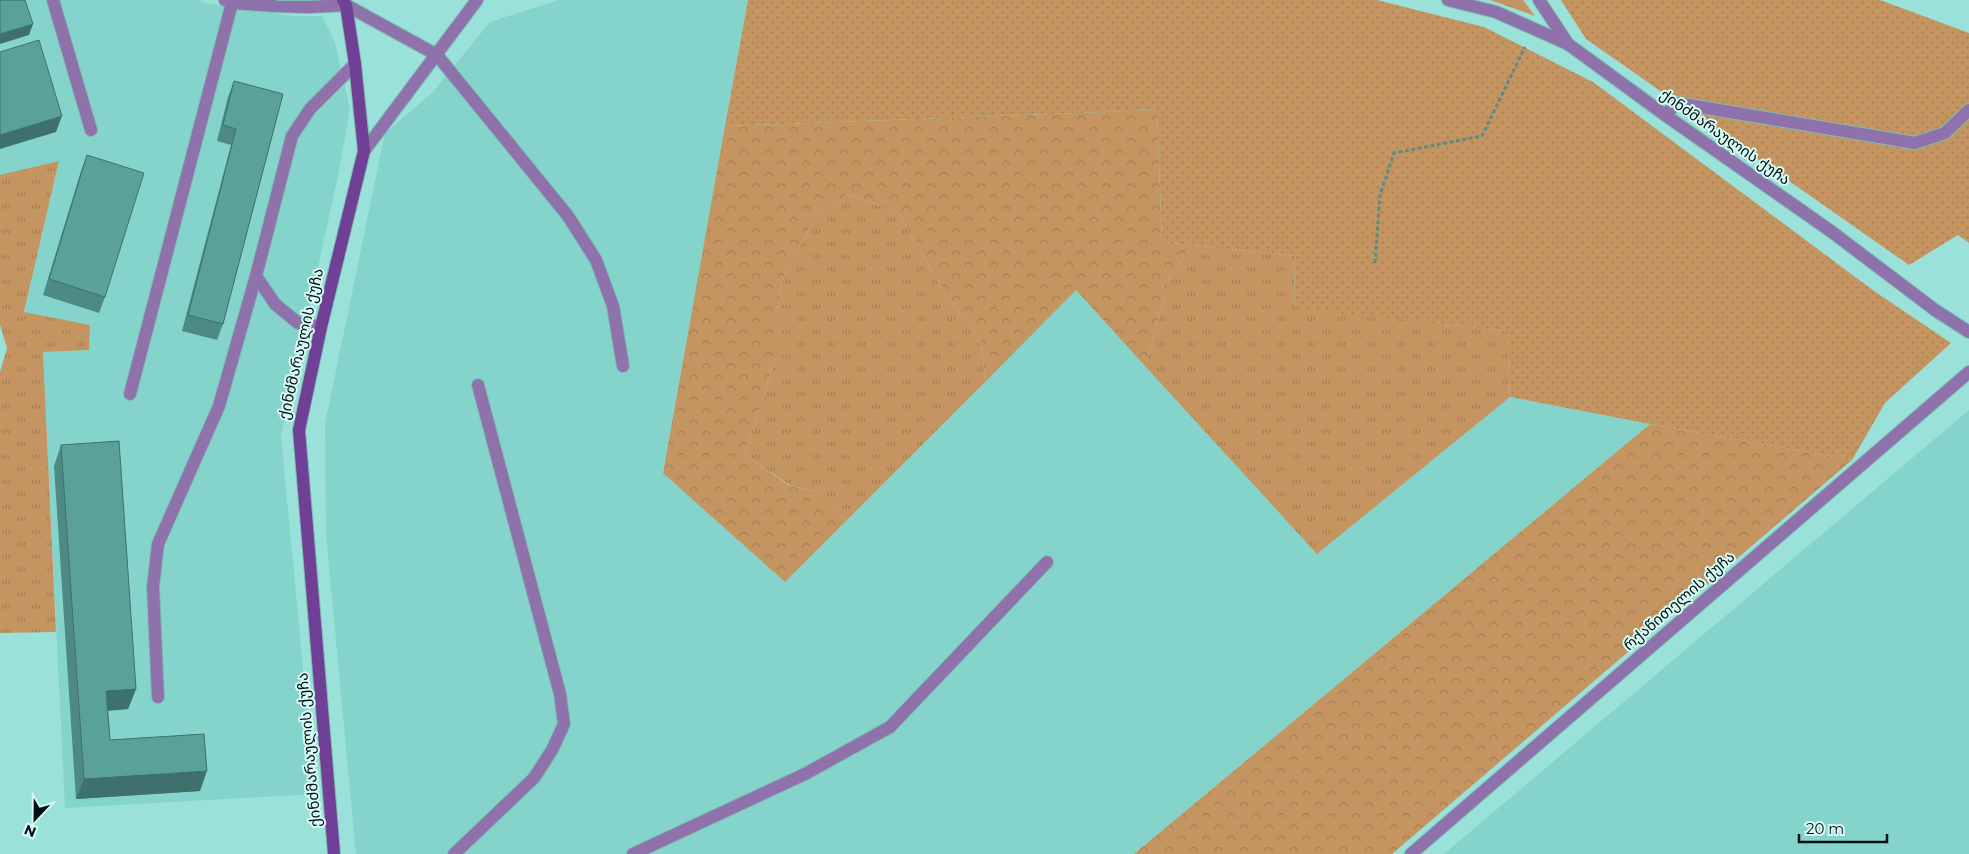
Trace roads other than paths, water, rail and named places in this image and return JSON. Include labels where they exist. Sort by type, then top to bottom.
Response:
[{"type":"main road","points":[[345,2],[355,64],[364,151]]},
{"type":"main road","name":"ქინძმარაულის ქუჩა","points":[[334,854],[298,430],[364,151]]},
{"type":"street","points":[[54,0],[91,130]]},
{"type":"street","name":"ქინძმარაულის ქუჩა","points":[[364,151],[477,0]]},
{"type":"street","name":"ქინძმარაულის ქუჩა","points":[[1448,0],[1496,12],[1568,44],[1832,232],[1935,310],[1968,331]]},
{"type":"street","points":[[1539,0],[1568,44]]},
{"type":"street","points":[[130,394],[228,2],[308,8],[345,2],[437,55],[568,216],[596,260],[613,306],[623,366]]},
{"type":"street","points":[[158,697],[152,588],[158,544],[219,406],[256,276],[292,136],[310,109],[355,64]]},
{"type":"street","points":[[1665,114],[1677,103],[1916,143],[1945,133],[1969,110]]},
{"type":"street","points":[[256,276],[275,304],[298,323],[321,327]]},
{"type":"street","name":"რქაწითელის ქუჩა","points":[[1410,854],[1969,372]]},
{"type":"street","points":[[454,854],[534,778],[552,750],[564,724],[560,694],[478,385]]},
{"type":"street","points":[[633,854],[805,774],[890,727],[1047,562]]}]
